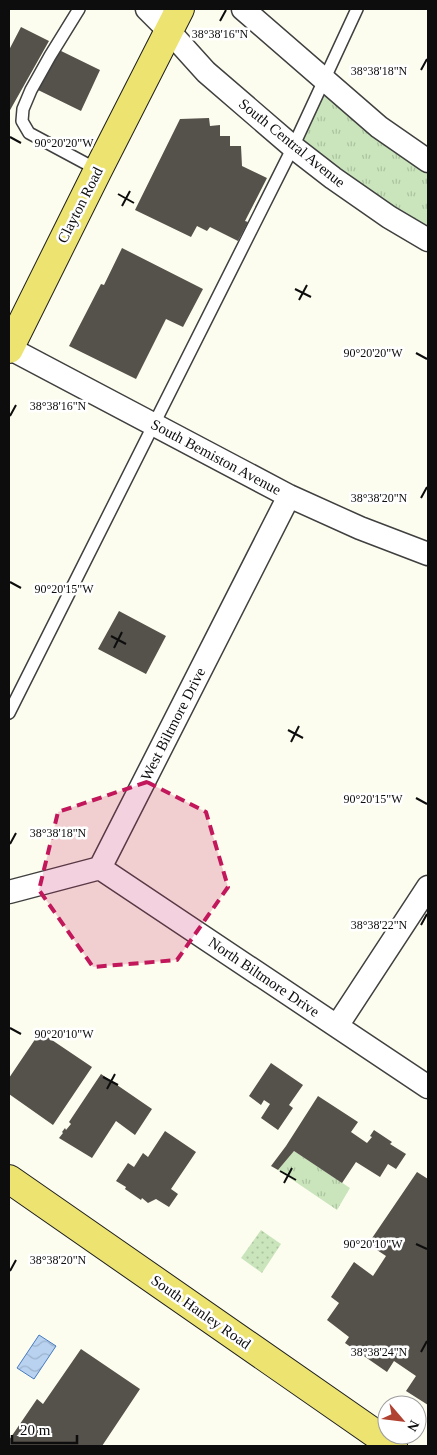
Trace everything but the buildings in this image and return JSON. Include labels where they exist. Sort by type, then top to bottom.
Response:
[{"type":"main road","name":"Clayton Road","points":[[9,349],[175,20]]},
{"type":"main road","name":"South Hanley Road","points":[[9,1179],[393,1446]]},
{"type":"street","name":"South Central Avenue","points":[[146,9],[175,20],[206,72],[293,148],[381,212],[428,240]]},
{"type":"street","points":[[243,9],[379,127],[428,161]]},
{"type":"street","name":"South Bemiston Avenue","points":[[9,349],[289,496],[360,528],[428,554]]},
{"type":"street","name":"West Biltmore Drive","points":[[100,868],[289,496]]},
{"type":"street","points":[[9,892],[100,868]]},
{"type":"street","name":"North Biltmore Drive","points":[[100,868],[428,1087]]},
{"type":"street","points":[[337,1026],[428,887]]},
{"type":"lane","points":[[79,9],[31,90],[23,108],[22,121],[29,133],[98,170]]},
{"type":"lane","points":[[9,713],[293,148],[356,9]]},
{"type":"highlighted area","points":[[147,782],[206,812],[228,887],[177,960],[93,967],[39,890],[58,812]]},
{"type":"green space","points":[[324,79],[428,161],[428,240],[293,147]]},
{"type":"green space","points":[[294,1151],[350,1188],[337,1210],[278,1170]]},
{"type":"green space","points":[[261,1230],[281,1244],[262,1273],[241,1258]]},
{"type":"water","points":[[39,1335],[56,1346],[34,1379],[17,1368]]}]
